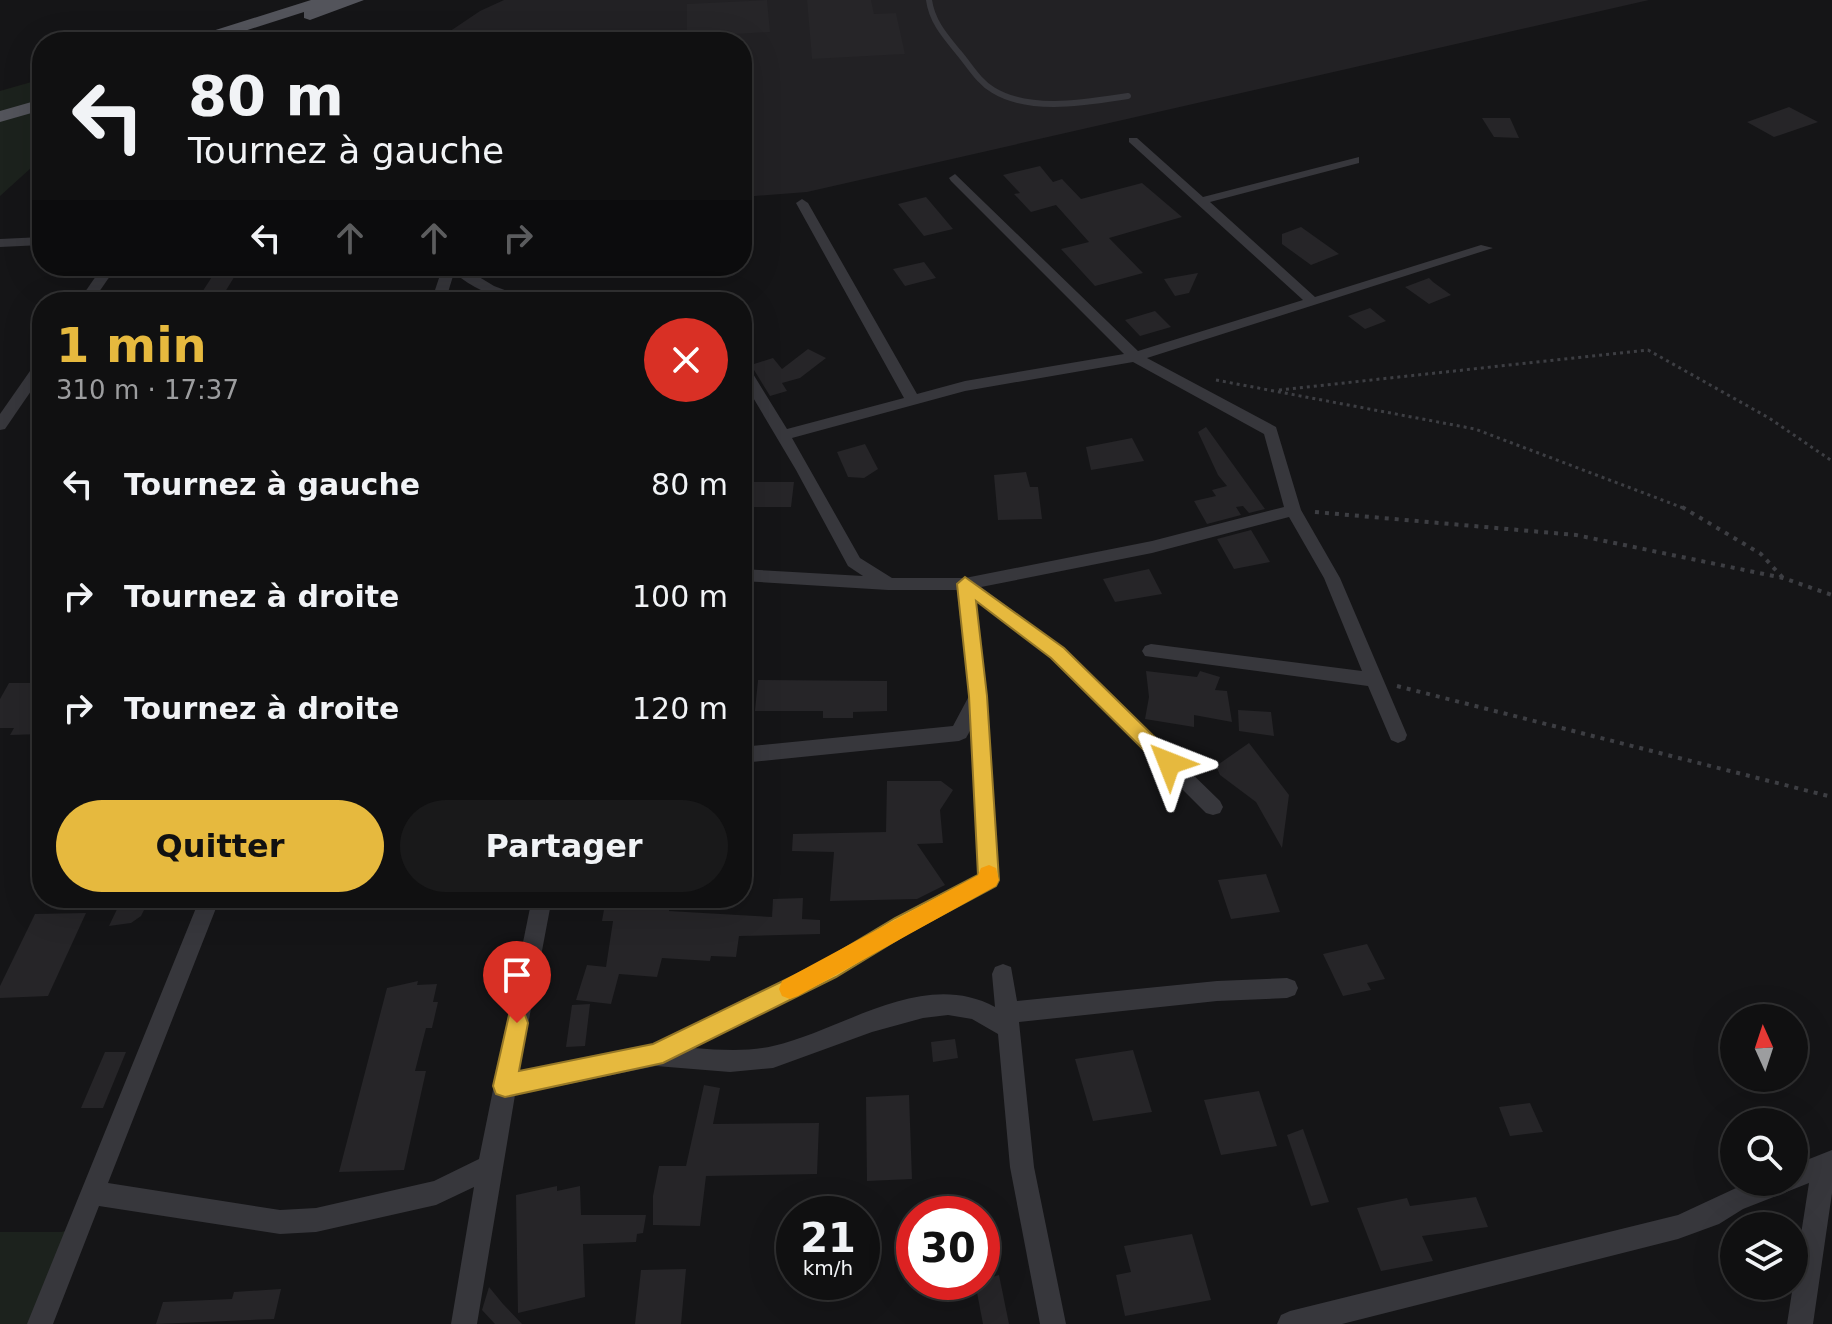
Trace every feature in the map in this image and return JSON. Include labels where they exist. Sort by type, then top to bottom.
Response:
[{"type":"main road","points":[[225,32],[327,0]]},
{"type":"main road","points":[[259,32],[356,0]]},
{"type":"main road","points":[[0,106],[32,95]]},
{"type":"main road","points":[[0,117],[32,107]]},
{"type":"street","points":[[1133,140],[1312,301]]},
{"type":"street","points":[[1201,201],[1355,160]]},
{"type":"street","points":[[955,178],[1135,357],[1271,431],[1293,510],[1332,578],[1398,735]]},
{"type":"street","points":[[802,203],[912,398]]},
{"type":"street","points":[[0,243],[32,241]]},
{"type":"street","points":[[783,435],[912,398],[1135,357],[1486,248]]},
{"type":"street","points":[[465,276],[491,292]]},
{"type":"street","points":[[0,425],[32,379]]},
{"type":"street","points":[[752,384],[854,562],[888,584]]},
{"type":"street","points":[[752,576],[888,584],[965,584],[1152,547],[1293,510]]},
{"type":"street","points":[[505,1086],[655,1055],[828,970],[902,925],[989,880],[978,696],[965,584]]},
{"type":"street","points":[[965,584],[1057,653],[1213,807]]},
{"type":"street","points":[[1151,651],[1375,680]]},
{"type":"street","points":[[752,754],[959,733],[978,696]]},
{"type":"street","points":[[40,1324],[206,908]]},
{"type":"street","points":[[464,1324],[489,1167],[540,908]]},
{"type":"street","points":[[1003,974],[1012,1092],[1022,1167],[1053,1324]]},
{"type":"street","points":[[655,1055],[750,1061],[814,1047],[903,1011],[946,1005],[974,1009],[1008,1021],[1217,991],[1287,988]]},
{"type":"street","points":[[1808,1171],[1828,1163]]},
{"type":"street","points":[[1800,1324],[1828,1163]]},
{"type":"street","points":[[93,1193],[280,1222],[316,1220],[436,1193],[489,1167]]},
{"type":"street","points":[[1290,1324],[1678,1227],[1710,1215],[1744,1196]]},
{"type":"lane","points":[[929,0],[936,24],[980,79],[995,92],[1049,101],[1128,96]]},
{"type":"path","points":[[1273,391],[1648,350],[1769,418],[1832,461]]},
{"type":"path","points":[[1209,379],[1475,429],[1682,507],[1761,554],[1783,578]]},
{"type":"path","points":[[1293,510],[1576,535],[1783,578],[1832,595]]},
{"type":"path","points":[[1375,680],[1832,797]]},
{"type":"shaded area","points":[[504,0],[1649,0],[807,192],[752,196],[752,32],[449,32],[480,11]]},
{"type":"shaded area","points":[[32,82],[32,167],[0,196],[0,91]]},
{"type":"shaded area","points":[[78,1229],[40,1324],[0,1324],[0,1232]]},
{"type":"building","points":[[767,0],[770,32],[687,32],[687,4]]},
{"type":"building","points":[[807,0],[871,0],[874,14],[896,13],[905,54],[812,59]]},
{"type":"building","points":[[1789,107],[1818,122],[1774,137],[1747,122]]},
{"type":"building","points":[[1482,118],[1510,118],[1519,138],[1494,137]]},
{"type":"building","points":[[1040,166],[1053,182],[1062,179],[1081,199],[1142,183],[1182,217],[1109,238],[1143,273],[1095,286],[1061,249],[1089,242],[1056,205],[1031,212],[1014,194],[1020,193],[1003,175]]},
{"type":"building","points":[[926,197],[953,229],[924,236],[898,204]]},
{"type":"building","points":[[1301,227],[1339,254],[1311,265],[1282,244],[1282,234]]},
{"type":"building","points":[[924,262],[936,278],[905,286],[893,269]]},
{"type":"building","points":[[1198,273],[1189,293],[1175,296],[1164,279]]},
{"type":"building","points":[[213,276],[235,276],[225,292],[202,292]]},
{"type":"building","points":[[1429,278],[1451,295],[1429,304],[1405,287]]},
{"type":"building","points":[[1370,308],[1386,321],[1365,329],[1348,316]]},
{"type":"building","points":[[1155,311],[1171,327],[1140,336],[1125,320]]},
{"type":"building","points":[[808,349],[826,358],[800,378],[782,383],[787,391],[770,396],[752,365],[773,358],[782,369]]},
{"type":"building","points":[[1206,427],[1265,509],[1249,513],[1243,506],[1236,507],[1241,515],[1207,524],[1194,501],[1216,496],[1212,490],[1227,486],[1218,475],[1198,432]]},
{"type":"building","points":[[1132,438],[1144,461],[1091,470],[1086,447]]},
{"type":"building","points":[[865,444],[878,469],[864,478],[848,477],[837,452]]},
{"type":"building","points":[[1026,472],[1030,487],[1038,487],[1042,519],[998,520],[994,475]]},
{"type":"building","points":[[752,482],[794,482],[791,507],[752,507]]},
{"type":"building","points":[[1251,530],[1270,562],[1234,569],[1217,539]]},
{"type":"building","points":[[1149,569],[1162,594],[1115,602],[1103,579]]},
{"type":"building","points":[[1146,671],[1197,677],[1200,671],[1220,677],[1215,690],[1227,691],[1232,722],[1194,715],[1194,727],[1145,719],[1149,697]]},
{"type":"building","points":[[758,680],[887,681],[887,711],[853,712],[853,718],[823,718],[823,711],[755,711]]},
{"type":"building","points":[[9,683],[32,683],[32,734],[10,735],[14,728],[0,728],[0,699]]},
{"type":"building","points":[[1238,710],[1271,712],[1274,736],[1239,731]]},
{"type":"building","points":[[1249,743],[1289,795],[1282,848],[1256,802],[1220,775],[1216,766]]},
{"type":"building","points":[[887,781],[941,781],[953,790],[940,810],[943,843],[917,844],[945,885],[917,899],[830,901],[834,852],[792,851],[793,834],[886,832]]},
{"type":"building","points":[[1266,874],[1280,912],[1231,919],[1218,880]]},
{"type":"building","points":[[803,898],[802,919],[820,920],[820,934],[739,936],[736,957],[711,956],[710,961],[662,958],[657,977],[619,974],[611,1004],[576,1000],[587,965],[606,967],[613,921],[602,921],[604,908],[669,908],[669,911],[772,917],[773,899]]},
{"type":"building","points":[[118,908],[145,908],[141,916],[131,923],[109,926]]},
{"type":"building","points":[[86,913],[48,996],[0,998],[0,986],[35,914]]},
{"type":"building","points":[[1367,944],[1385,979],[1367,983],[1371,990],[1343,996],[1323,954]]},
{"type":"building","points":[[418,981],[417,985],[437,984],[433,1002],[438,1002],[432,1028],[426,1028],[415,1071],[426,1071],[404,1170],[339,1172],[387,988]]},
{"type":"building","points":[[590,1004],[585,1046],[566,1047],[572,1005]]},
{"type":"building","points":[[955,1039],[958,1058],[933,1062],[931,1042]]},
{"type":"building","points":[[1133,1050],[1152,1112],[1093,1121],[1075,1059]]},
{"type":"building","points":[[105,1052],[126,1052],[103,1108],[81,1108]]},
{"type":"building","points":[[704,1085],[720,1088],[713,1124],[819,1123],[817,1174],[706,1176],[700,1226],[653,1225],[653,1196],[659,1166],[686,1166]]},
{"type":"building","points":[[1259,1091],[1277,1146],[1221,1155],[1204,1100]]},
{"type":"building","points":[[909,1095],[912,1179],[867,1181],[866,1097]]},
{"type":"building","points":[[1530,1103],[1543,1132],[1510,1136],[1499,1107]]},
{"type":"building","points":[[1303,1129],[1329,1202],[1311,1206],[1287,1135]]},
{"type":"building","points":[[557,1186],[557,1191],[580,1186],[581,1215],[646,1215],[643,1233],[637,1234],[636,1242],[583,1244],[585,1297],[518,1313],[516,1195]]},
{"type":"building","points":[[1476,1197],[1488,1227],[1422,1236],[1433,1261],[1381,1271],[1357,1208],[1407,1198],[1410,1206]]},
{"type":"building","points":[[1192,1234],[1211,1300],[1125,1316],[1116,1275],[1131,1272],[1124,1246]]},
{"type":"building","points":[[686,1269],[681,1324],[635,1324],[641,1270]]},
{"type":"building","points":[[1000,1280],[1009,1324],[983,1324],[978,1300],[1000,1300]]},
{"type":"building","points":[[489,1287],[522,1324],[495,1324],[482,1310]]},
{"type":"building","points":[[281,1289],[274,1319],[156,1324],[163,1302],[232,1299],[234,1292]]},
{"type":"slow traffic","points":[[790,989],[989,880],[989,874]]},
{"type":"route","points":[[517,1023],[505,1086],[655,1055],[828,970],[902,925],[989,880],[978,696],[965,584],[1057,653],[1169,763]]}]
